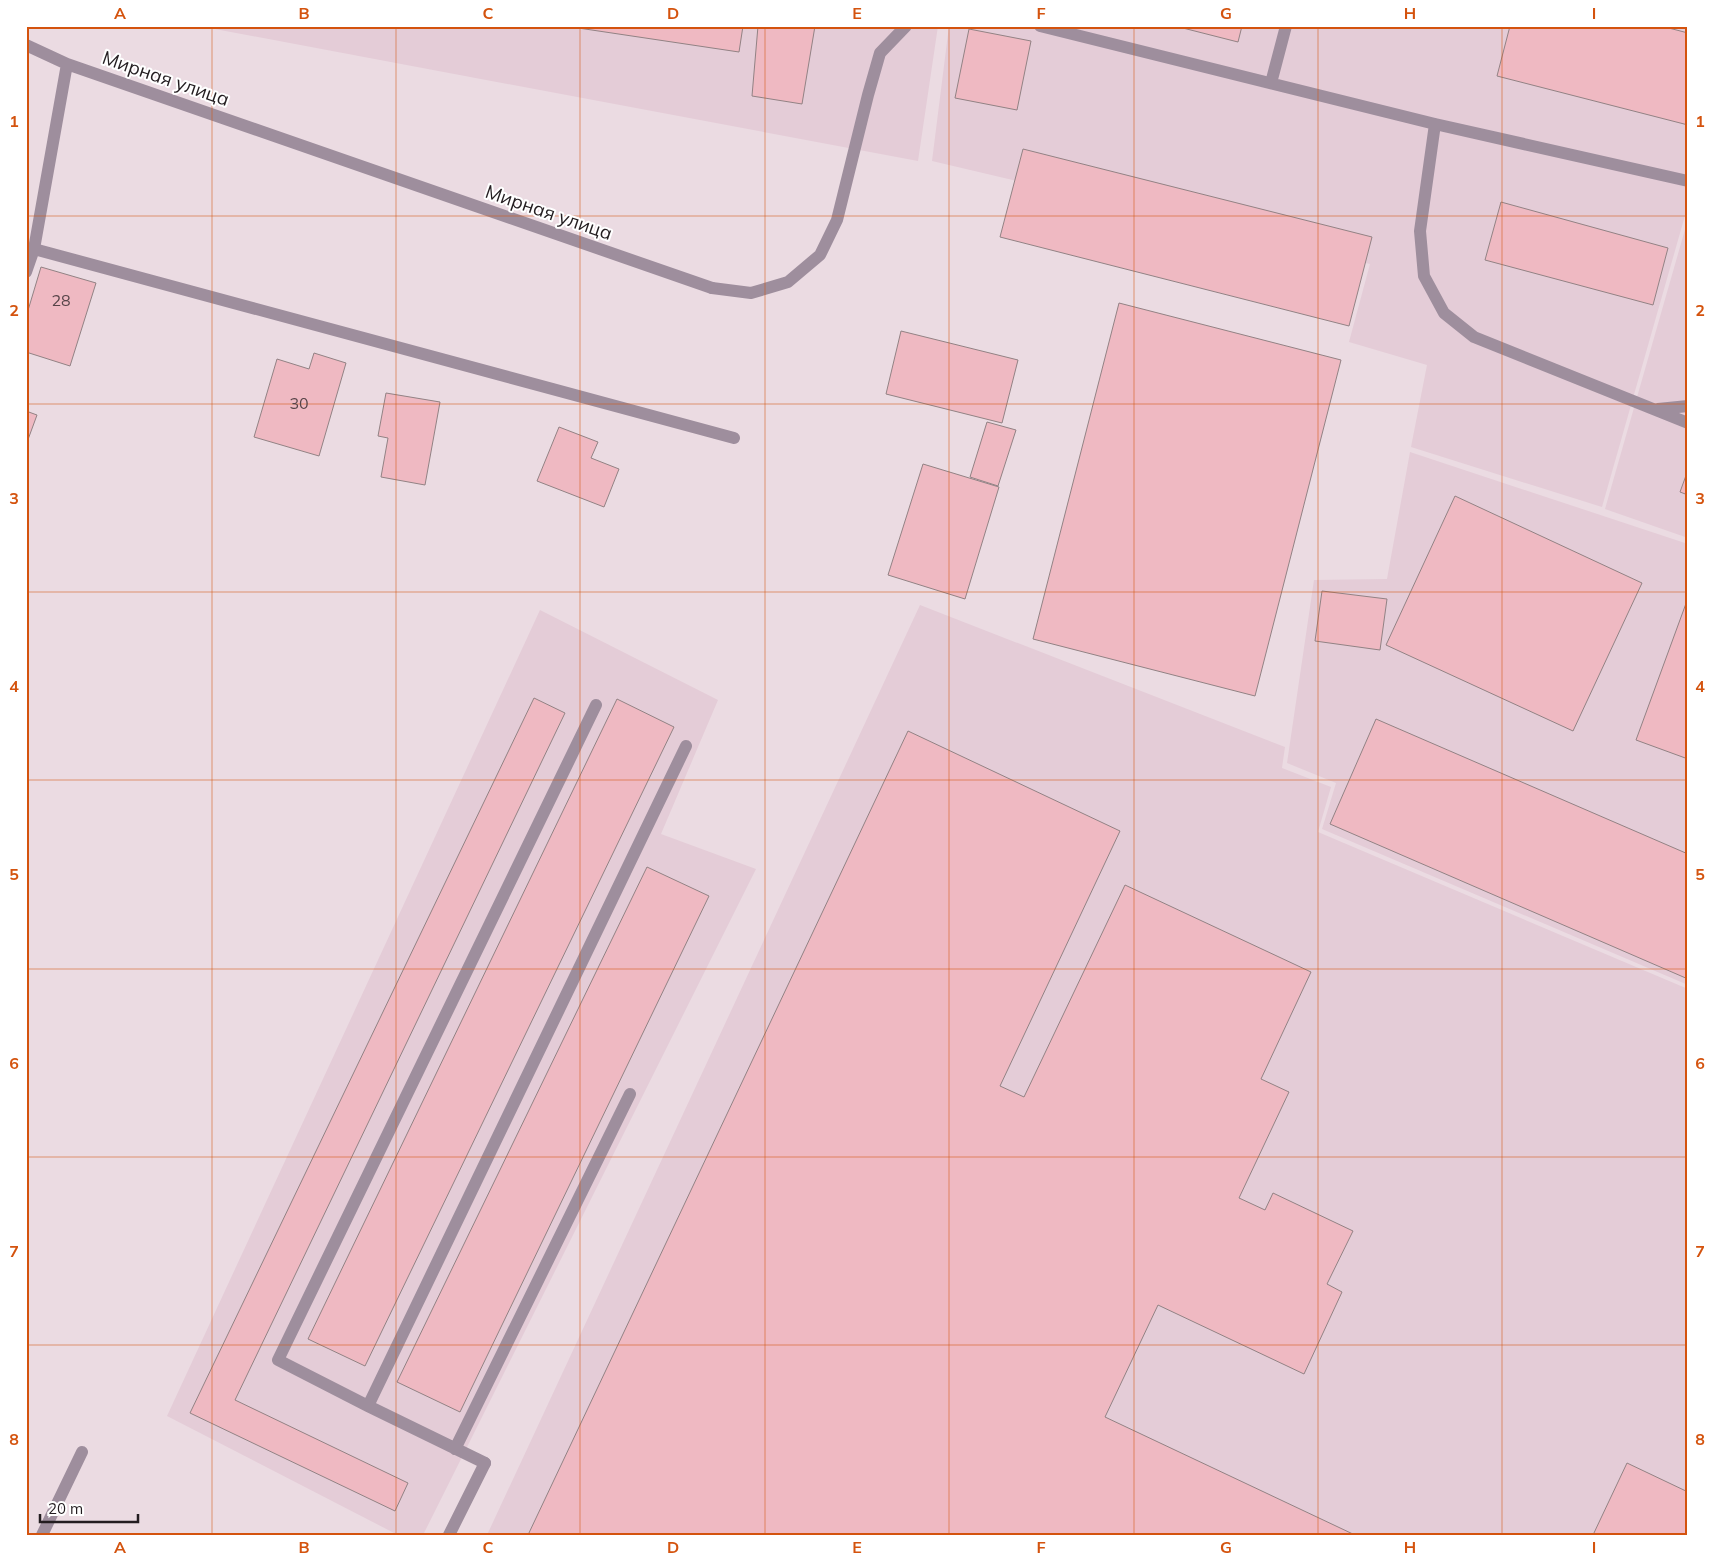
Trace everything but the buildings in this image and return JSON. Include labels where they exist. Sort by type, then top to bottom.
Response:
[{"type":"street","name":"Мирная улица","points":[[26,46],[67,64],[712,288],[751,292],[788,282],[820,255],[837,220],[880,53],[906,26]]},
{"type":"street","points":[[1040,26],[1435,124],[1688,181]]},
{"type":"street","points":[[1270,83],[1286,26]]},
{"type":"street","points":[[26,272],[34,249],[67,64]]},
{"type":"street","points":[[1435,124],[1420,231],[1424,276],[1444,313],[1474,338],[1688,423]]},
{"type":"street","points":[[34,249],[734,438]]},
{"type":"street","points":[[1655,409],[1688,406]]},
{"type":"street","points":[[449,1535],[486,1463],[278,1360],[596,705]]},
{"type":"street","points":[[368,1406],[686,746]]},
{"type":"street","points":[[455,1449],[630,1094]]},
{"type":"street","points":[[42,1535],[82,1452]]},
{"type":"shaded area","points":[[199,26],[938,26],[918,161]]},
{"type":"shaded area","points":[[949,26],[1688,26],[1688,205],[1602,507],[1411,447],[1427,365],[1349,342],[1370,264],[932,161]]},
{"type":"shaded area","points":[[1688,219],[1688,538],[1605,509]]},
{"type":"shaded area","points":[[1410,452],[1688,544],[1688,985],[1322,829],[1336,783],[1287,763],[1314,580],[1387,579]]},
{"type":"shaded area","points":[[920,605],[1285,747],[1282,768],[1331,787],[1318,832],[1688,989],[1688,1535],[487,1535]]},
{"type":"shaded area","points":[[540,610],[718,700],[661,834],[756,869],[423,1535],[398,1535],[167,1416]]}]
